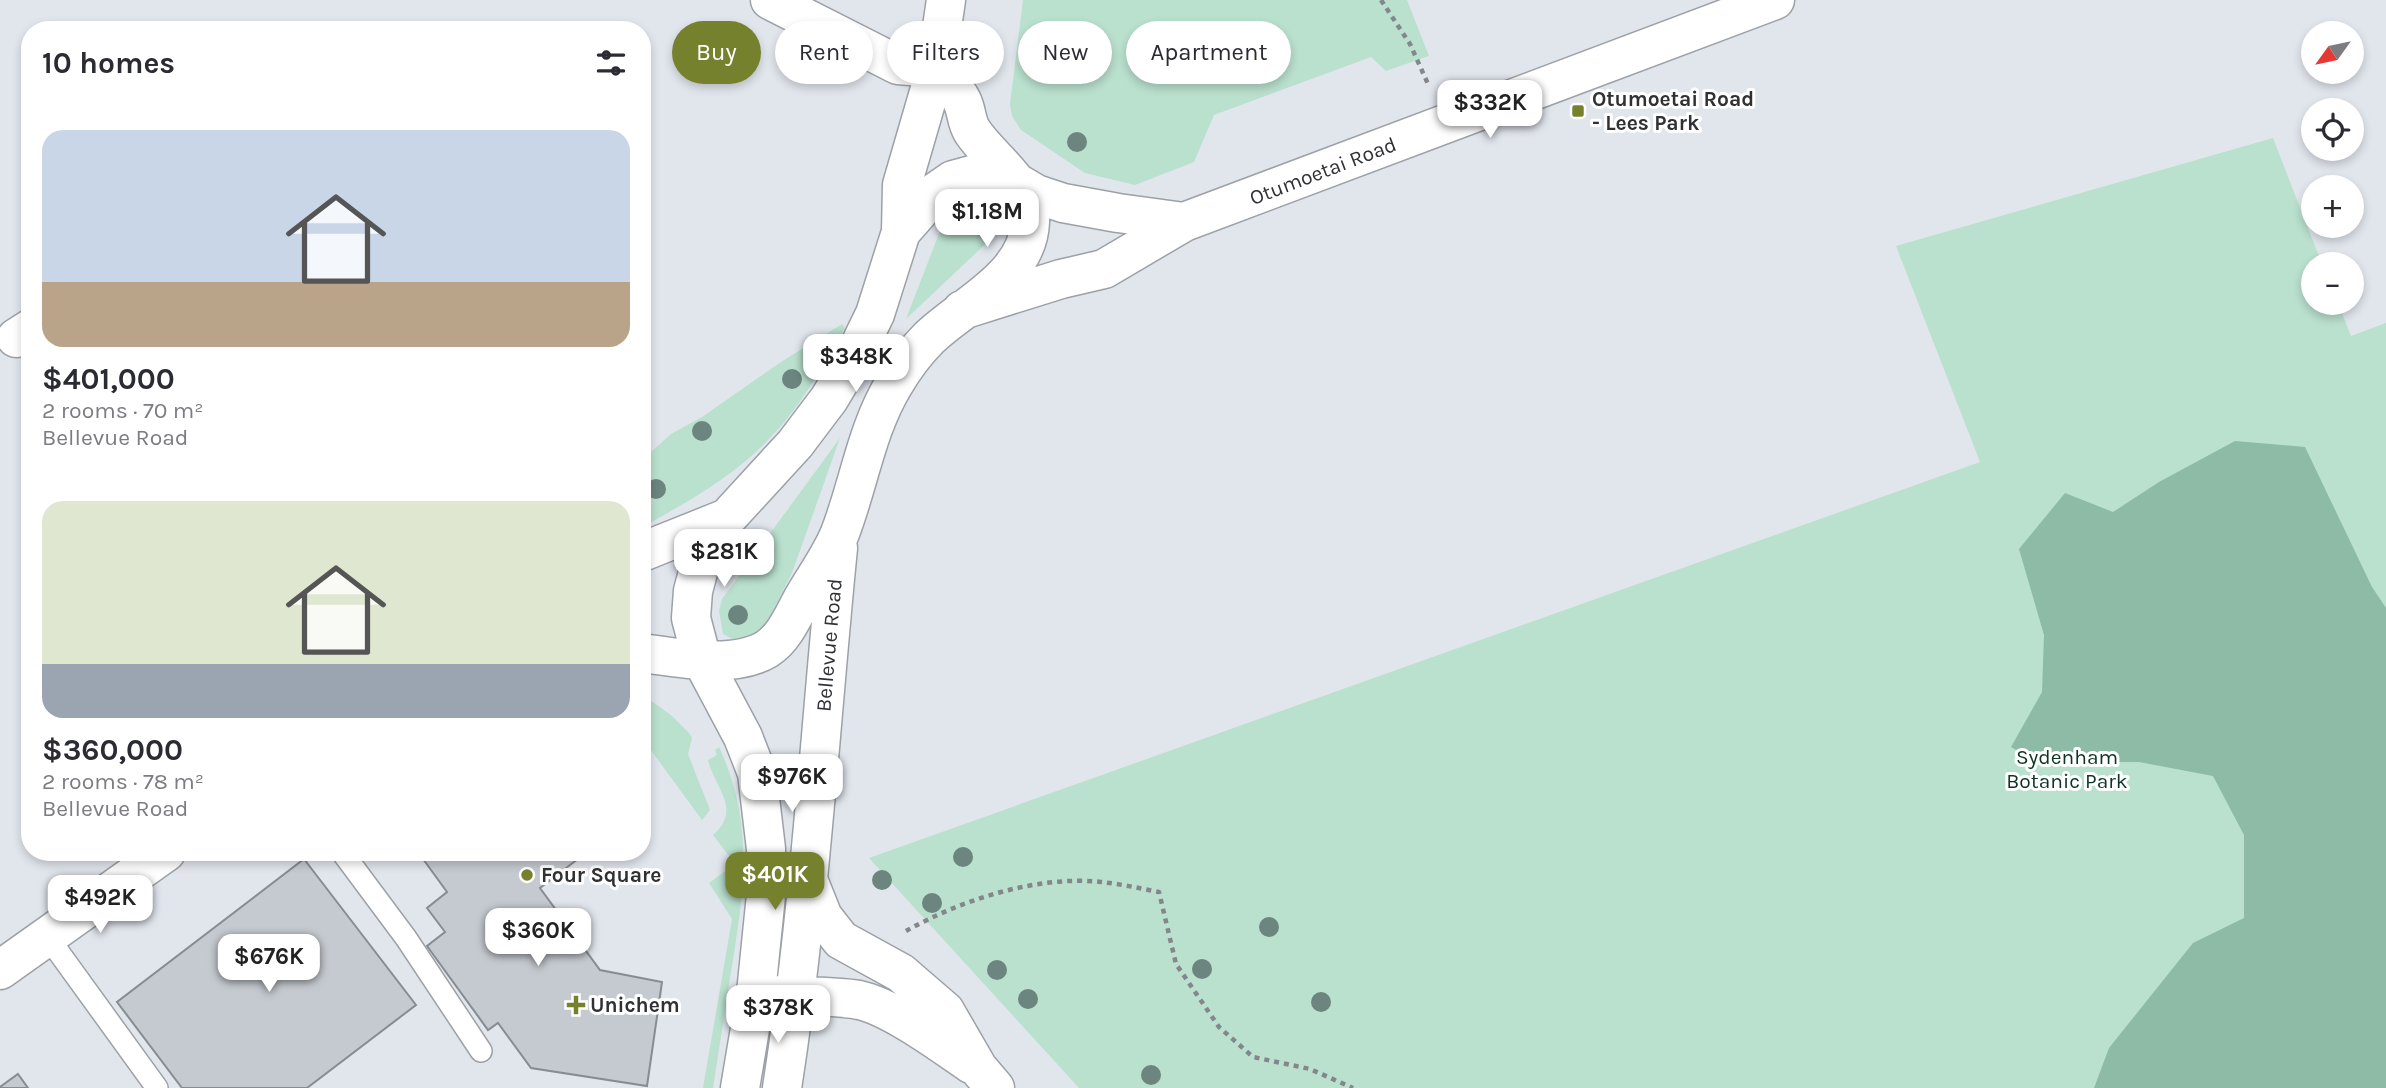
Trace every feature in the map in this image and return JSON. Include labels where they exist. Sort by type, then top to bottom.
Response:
[{"type":"main road","points":[[770,0],[887,59]]},
{"type":"main road","points":[[943,21],[946,0]]},
{"type":"main road","name":"Otumoetai Road","points":[[651,654],[702,660],[749,658],[768,648],[783,634],[839,535],[874,425],[892,387],[912,356],[962,310],[1061,279],[1104,269],[1184,222],[1775,0]]},
{"type":"main road","points":[[901,232],[902,185],[931,84]]},
{"type":"main road","points":[[949,84],[962,101],[966,120],[987,152],[1019,184],[1030,210],[1031,223],[1020,257],[1000,280],[962,310]]},
{"type":"main road","name":"Otumoetai Road","points":[[651,548],[727,518],[795,444],[829,400],[853,359],[875,314],[901,232],[937,191],[953,180],[975,174],[1019,184],[1036,194],[1063,203],[1118,214],[1184,222]]},
{"type":"main road","points":[[727,518],[701,561],[693,590],[691,618],[702,660],[743,737],[757,773],[766,849],[766,895],[757,993],[740,1088]]},
{"type":"main road","name":"Bellevue Road","points":[[782,1088],[809,882],[839,535]]},
{"type":"main road","points":[[0,970],[153,861]]},
{"type":"main road","points":[[809,882],[823,916],[842,940],[901,973],[945,1011],[987,1078]]},
{"type":"main road","points":[[757,993],[768,967],[800,949],[842,940]]},
{"type":"main road","points":[[757,993],[857,1000],[872,1004],[923,1032],[987,1078]]},
{"type":"lane","points":[[349,861],[406,938],[481,1051]]},
{"type":"lane","points":[[47,936],[157,1088]]},
{"type":"path","points":[[1381,0],[1410,44],[1428,84]]},
{"type":"path","points":[[899,935],[938,913],[1033,883],[1099,882],[1159,892],[1176,964],[1219,1027],[1253,1057],[1310,1069],[1353,1088]]},
{"type":"green space","points":[[1023,0],[1407,0],[1429,56],[1386,71],[1371,57],[1214,115],[1194,162],[1135,185],[1085,173],[1021,130],[1012,116],[1010,104],[1018,40],[1018,84],[1112,84],[1112,21],[1020,21]]},
{"type":"green space","name":"Sydenham Botanic Park","points":[[2273,138],[2301,210],[2301,238],[2312,238],[2317,252],[2301,252],[2301,315],[2343,315],[2351,336],[2386,323],[2386,1088],[1079,1088],[869,858],[1980,462],[1896,246]]},
{"type":"green space","points":[[974,200],[995,212],[998,222],[995,235],[906,319],[947,213],[964,213],[968,201]]},
{"type":"green space","points":[[842,324],[845,328],[792,413],[770,438],[727,475],[651,522],[651,452],[671,434],[702,417],[781,362]]},
{"type":"green space","points":[[840,438],[792,573],[765,626],[748,638],[734,640],[723,634],[719,611],[722,599]]},
{"type":"green space","points":[[2235,441],[2305,447],[2372,587],[2386,608],[2386,1088],[2094,1088],[2109,1048],[2193,943],[2244,918],[2244,835],[2213,776],[2139,762],[2037,762],[2011,747],[2042,692],[2044,635],[2019,549],[2065,493],[2113,512],[2159,482]]},
{"type":"green space","points":[[651,701],[672,716],[692,738],[688,754],[710,810],[702,820],[651,750]]},
{"type":"green space","points":[[719,747],[738,803],[742,831],[742,886],[736,943],[713,1088],[703,1088],[732,919],[709,883],[735,864],[713,835],[726,816],[724,798],[708,760],[717,755],[715,750]]},
{"type":"building","points":[[301,861],[306,861],[416,1005],[307,1088],[182,1088],[117,1002]]},
{"type":"building","points":[[425,861],[575,861],[540,888],[600,970],[662,982],[647,1086],[531,1068],[498,1023],[488,1030],[427,946],[445,932],[427,908],[447,892]]},
{"type":"building","points":[[18,1074],[28,1088],[0,1088],[0,1087]]},
{"type":"place","name":"Otumoetai Road - Lees Park","points":[[1578,111]]},
{"type":"place","name":"Four Square","points":[[527,875]]},
{"type":"place","name":"Unichem","points":[[576,1005]]}]
